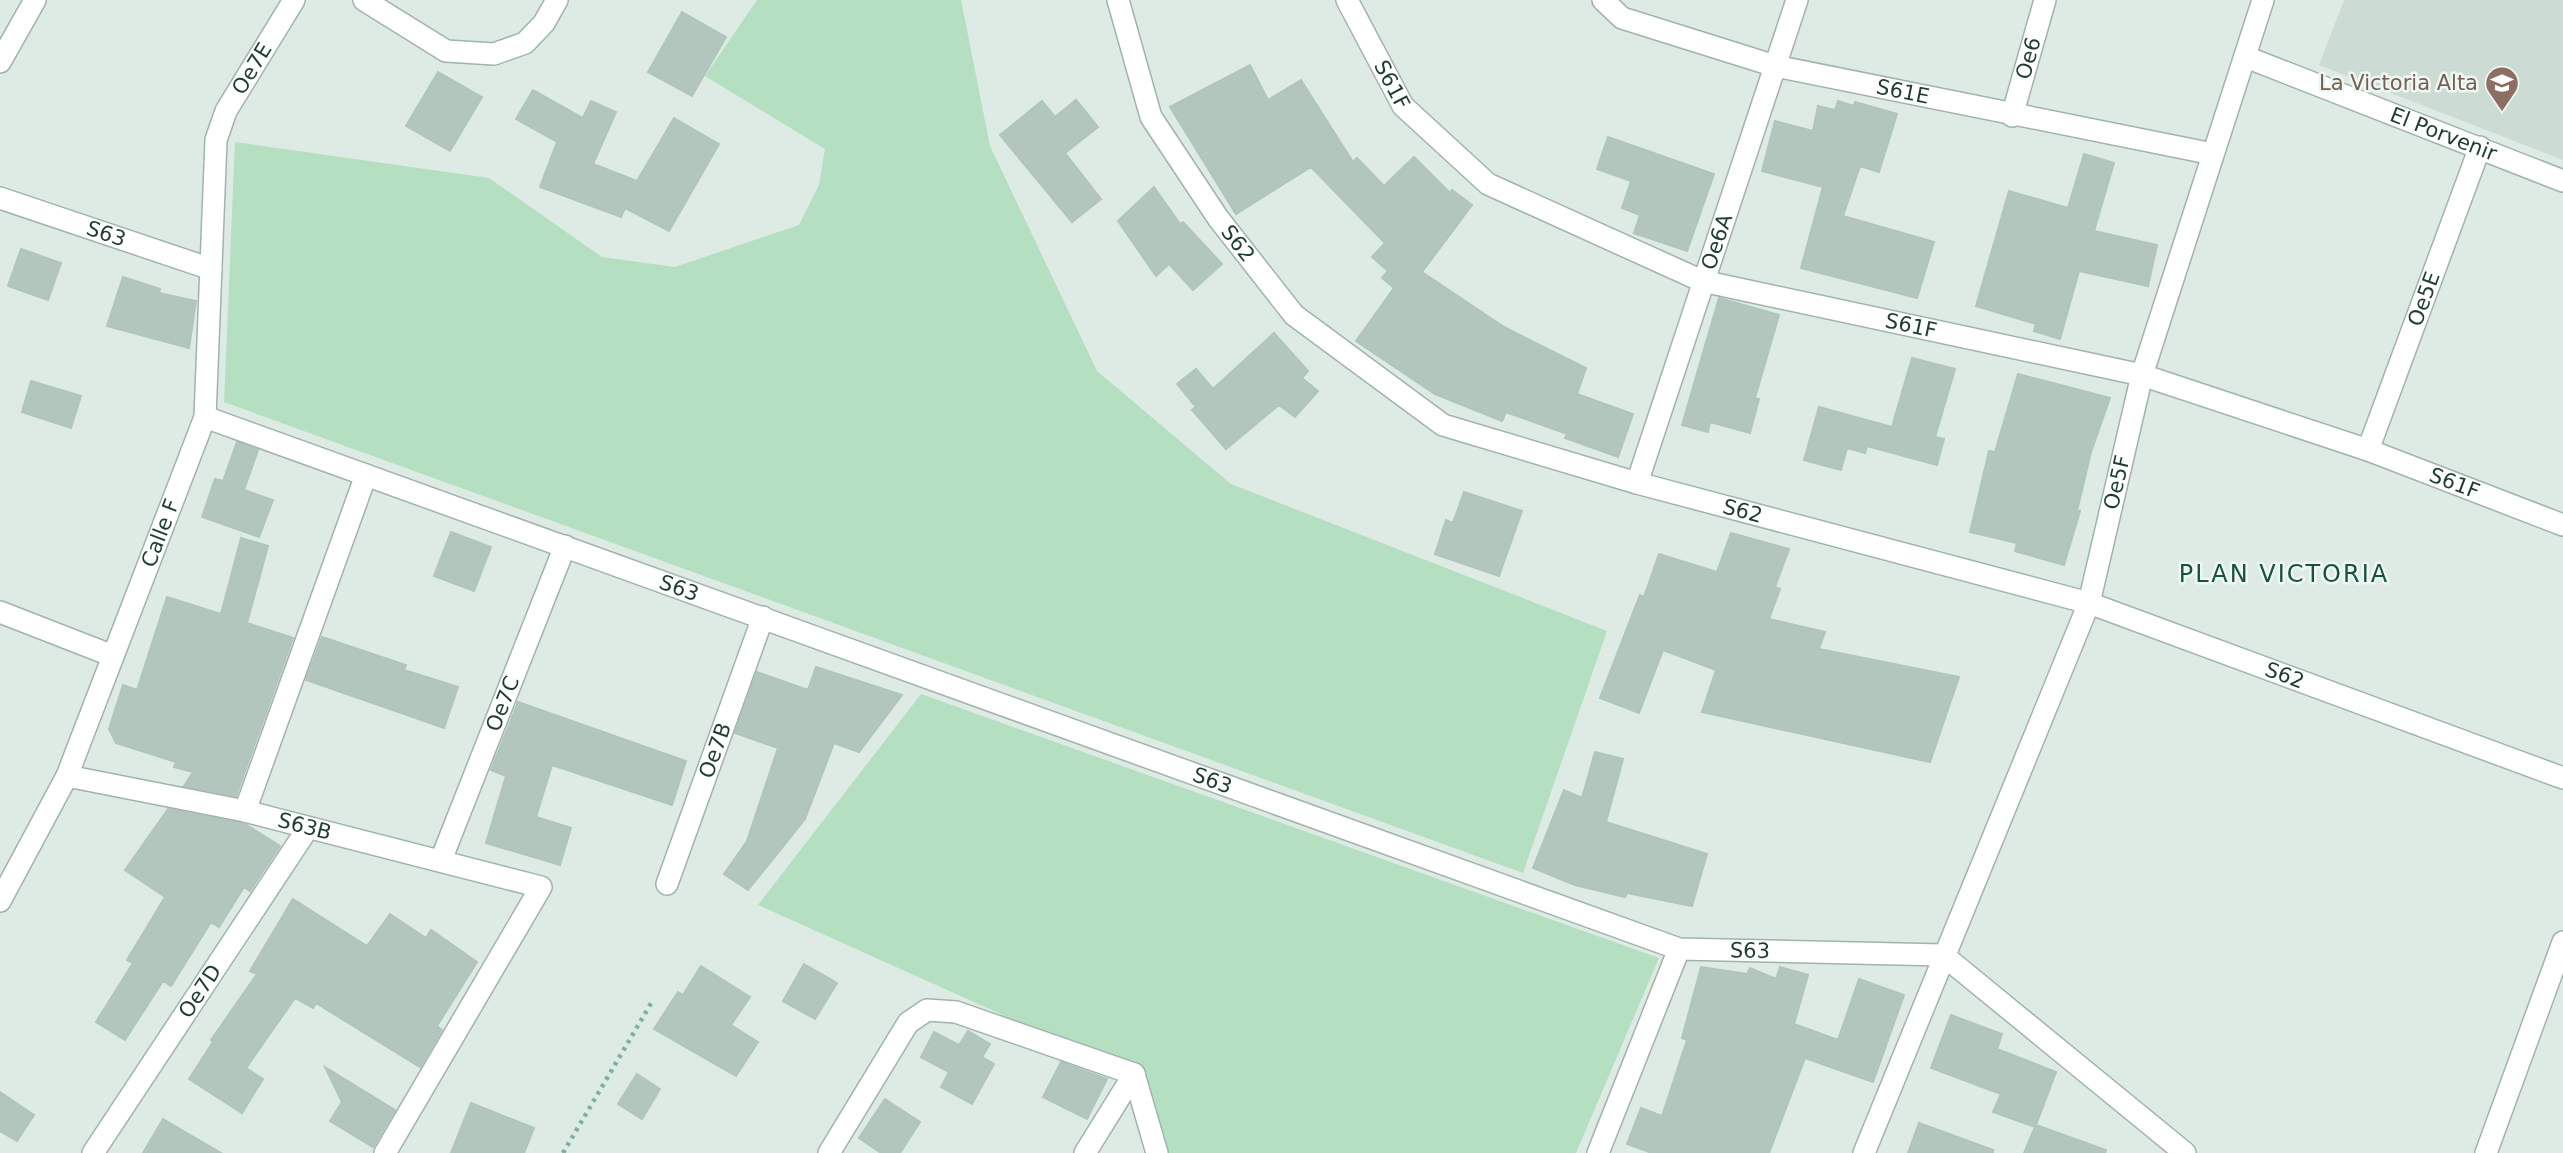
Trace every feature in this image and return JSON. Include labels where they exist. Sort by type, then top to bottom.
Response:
[{"type":"street","points":[[0,62],[35,0]]},
{"type":"street","name":"Oe7E","points":[[216,140],[226,111],[293,0]]},
{"type":"street","points":[[364,0],[446,51],[494,54],[525,43],[544,23],[557,0]]},
{"type":"street","name":"S62","points":[[1118,0],[1151,117],[1218,218],[1294,315],[1443,425],[1637,483],[2089,603],[2563,778]]},
{"type":"street","name":"S61F","points":[[1347,0],[1403,106],[1488,184],[1702,281],[2142,375],[2368,450],[2563,524]]},
{"type":"street","name":"S61E","points":[[1603,0],[1622,18],[1775,66],[2012,116],[2213,154]]},
{"type":"street","name":"Oe6A","points":[[1637,483],[1797,0]]},
{"type":"street","name":"Oe6","points":[[2012,116],[2045,0]]},
{"type":"street","name":"Oe5F","points":[[1864,1153],[2089,603],[2142,375],[2263,0]]},
{"type":"street","name":"El Porvenir","points":[[2246,57],[2563,181]]},
{"type":"street","name":"Calle F","points":[[0,901],[67,776],[205,417],[216,140]]},
{"type":"street","name":"Oe5E","points":[[2368,450],[2480,147]]},
{"type":"street","name":"S63","points":[[0,198],[211,269]]},
{"type":"street","name":"S63","points":[[205,417],[1679,949],[1943,956]]},
{"type":"street","points":[[245,811],[366,475]]},
{"type":"street","name":"Oe7C","points":[[441,860],[565,546]]},
{"type":"street","points":[[0,612],[113,656]]},
{"type":"street","name":"Oe7B","points":[[667,884],[763,617]]},
{"type":"street","name":"S63B","points":[[67,776],[245,811],[541,887],[385,1153]]},
{"type":"street","name":"Oe7D","points":[[93,1153],[309,828]]},
{"type":"street","points":[[2486,1153],[2563,942]]},
{"type":"street","points":[[1598,1153],[1679,949]]},
{"type":"street","points":[[1943,956],[2185,1153]]},
{"type":"street","points":[[829,1153],[908,1023],[927,1010],[956,1012],[1134,1074]]},
{"type":"street","points":[[1085,1153],[1134,1074]]},
{"type":"street","points":[[1134,1074],[1157,1153]]},
{"type":"path","points":[[563,1153],[653,1000]]},
{"type":"shaded area","name":"La Victoria Alta","points":[[2344,0],[2563,0],[2563,160],[2319,65]]},
{"type":"green space","points":[[757,0],[961,0],[990,146],[1097,371],[1231,484],[1607,631],[1523,873],[224,402],[235,142],[489,178],[602,257],[675,267],[799,225],[819,185],[825,149],[705,76]]},
{"type":"green space","points":[[921,694],[1659,958],[1576,1153],[1157,1153],[1134,1074],[758,905]]},
{"type":"building","points":[[682,12],[726,37],[692,96],[648,72]]},
{"type":"building","points":[[1250,65],[1268,100],[1301,80],[1353,162],[1357,158],[1384,186],[1414,157],[1450,193],[1452,190],[1472,205],[1422,272],[1504,327],[1586,368],[1577,394],[1633,414],[1618,457],[1565,438],[1567,434],[1506,412],[1502,421],[1435,394],[1356,341],[1394,288],[1382,278],[1388,271],[1372,257],[1385,243],[1311,167],[1236,214],[1170,107]]},
{"type":"building","points":[[438,72],[482,97],[450,151],[406,126]]},
{"type":"building","points":[[533,90],[583,118],[591,101],[616,112],[593,164],[637,181],[674,118],[719,144],[669,231],[625,208],[621,217],[540,187],[557,142],[516,119]]},
{"type":"building","points":[[1076,100],[1098,127],[1065,153],[1101,199],[1072,222],[1000,135],[1042,101],[1055,117]]},
{"type":"building","points":[[1838,101],[1854,106],[1855,102],[1897,114],[1879,172],[1860,166],[1843,216],[1934,242],[1917,298],[1801,268],[1823,187],[1762,171],[1775,121],[1813,131],[1818,106],[1835,110]]},
{"type":"building","points":[[1608,137],[1714,174],[1687,251],[1634,233],[1640,215],[1622,208],[1631,181],[1597,169]]},
{"type":"building","points":[[2084,154],[2114,163],[2094,231],[2157,245],[2148,286],[2079,271],[2060,339],[2034,331],[2036,324],[1976,306],[2009,191],[2068,208]]},
{"type":"building","points":[[1154,187],[1180,224],[1183,222],[1222,264],[1193,290],[1169,264],[1156,276],[1118,221]]},
{"type":"building","points":[[21,249],[61,263],[48,300],[8,286]]},
{"type":"building","points":[[123,277],[160,289],[159,293],[196,301],[189,348],[107,326]]},
{"type":"building","points":[[1719,298],[1779,315],[1755,398],[1759,399],[1750,433],[1710,422],[1708,432],[1682,425]]},
{"type":"building","points":[[1274,333],[1308,371],[1302,378],[1318,391],[1295,417],[1279,405],[1226,449],[1192,410],[1196,407],[1177,384],[1196,369],[1213,389]]},
{"type":"building","points":[[1912,358],[1955,369],[1935,437],[1944,439],[1937,465],[1867,446],[1865,453],[1847,448],[1841,470],[1804,460],[1819,407],[1892,427]]},
{"type":"building","points":[[2018,374],[2110,398],[2091,452],[2077,511],[2080,511],[2064,565],[2015,551],[2017,543],[1970,532],[1989,451],[1995,452]]},
{"type":"building","points":[[31,381],[81,396],[71,428],[22,412]]},
{"type":"building","points":[[237,442],[258,450],[244,490],[273,500],[259,537],[202,517],[215,479],[223,481]]},
{"type":"building","points":[[1464,492],[1522,511],[1499,576],[1435,554],[1446,520],[1453,523]]},
{"type":"building","points":[[451,532],[491,547],[474,591],[434,576]]},
{"type":"building","points":[[1731,533],[1789,549],[1775,587],[1780,589],[1769,619],[1825,632],[1819,649],[1959,677],[1930,762],[1702,712],[1716,670],[1663,650],[1639,713],[1600,698],[1640,595],[1644,597],[1659,554],[1717,572]]},
{"type":"building","points":[[241,538],[268,546],[247,623],[293,638],[236,796],[184,786],[193,772],[174,767],[176,762],[116,743],[109,729],[123,685],[137,690],[167,597],[221,614]]},
{"type":"building","points":[[322,637],[406,665],[404,670],[458,687],[444,728],[306,680]]},
{"type":"building","points":[[816,667],[902,695],[859,752],[834,743],[805,819],[748,890],[724,874],[747,841],[778,748],[735,733],[757,672],[808,690]]},
{"type":"building","points":[[518,702],[686,761],[672,805],[552,765],[536,817],[571,828],[560,865],[486,843],[506,776],[491,770]]},
{"type":"building","points":[[1595,752],[1623,759],[1606,822],[1707,854],[1692,906],[1627,893],[1625,897],[1575,885],[1533,868],[1564,790],[1582,798]]},
{"type":"building","points":[[168,809],[245,824],[280,846],[250,891],[244,887],[219,927],[211,922],[171,986],[163,981],[125,1040],[96,1022],[133,963],[127,960],[165,897],[125,870]]},
{"type":"building","points":[[293,899],[367,946],[390,914],[426,938],[431,930],[477,962],[437,1026],[442,1030],[420,1067],[316,1003],[313,1008],[295,998],[246,1068],[263,1079],[242,1113],[189,1079],[213,1042],[211,1040],[257,974],[250,971]]},
{"type":"building","points":[[804,964],[837,983],[815,1019],[783,1001]]},
{"type":"building","points":[[701,966],[750,997],[731,1025],[758,1042],[736,1076],[654,1029],[678,992],[683,995]]},
{"type":"building","points":[[1701,967],[1747,974],[1750,968],[1776,979],[1780,967],[1808,975],[1794,1024],[1838,1040],[1859,979],[1904,995],[1873,1082],[1805,1058],[1769,1153],[1652,1153],[1627,1144],[1641,1108],[1662,1116],[1687,1040],[1682,1038]]},
{"type":"building","points":[[1951,1015],[2002,1034],[1997,1049],[2056,1072],[2036,1125],[2106,1150],[2105,1153],[2024,1153],[2035,1127],[1993,1112],[2001,1094],[1931,1068]]},
{"type":"building","points":[[968,1031],[990,1044],[982,1057],[994,1064],[972,1104],[941,1087],[949,1072],[921,1057],[934,1032],[959,1045]]},
{"type":"building","points":[[1061,1062],[1107,1079],[1087,1119],[1043,1097]]},
{"type":"building","points":[[325,1067],[395,1110],[373,1147],[330,1121],[342,1102]]},
{"type":"building","points":[[637,1074],[660,1089],[642,1119],[618,1104]]},
{"type":"building","points":[[0,1092],[34,1115],[17,1141],[0,1131]]},
{"type":"building","points":[[885,1099],[920,1122],[900,1153],[881,1153],[859,1138]]},
{"type":"building","points":[[471,1103],[534,1128],[524,1153],[451,1153]]},
{"type":"building","points":[[163,1119],[221,1153],[143,1153]]},
{"type":"building","points":[[1919,1123],[1993,1150],[1993,1153],[1908,1153]]},
{"type":"place","name":"La Victoria Alta","points":[[2502,113]]},
{"type":"district","name":"PLAN VICTORIA","points":[[2284,574]]}]
